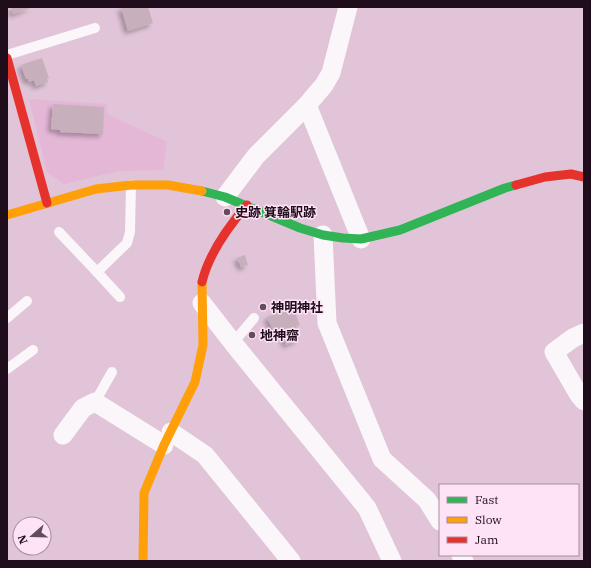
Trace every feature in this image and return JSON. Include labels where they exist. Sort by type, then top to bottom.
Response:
[{"type":"main road","points":[[7,58],[47,202]]},
{"type":"main road","points":[[7,215],[47,202],[96,189],[131,185],[168,185],[194,189],[225,197],[300,228],[323,235],[343,238],[361,238],[400,230],[505,188],[532,180],[571,174],[584,177]]},
{"type":"main road","points":[[143,561],[144,493],[167,439],[195,382],[203,345],[202,282],[204,275],[214,253],[233,222],[247,205]]},
{"type":"street","points":[[225,197],[256,156],[307,105],[324,85],[331,73],[348,7]]},
{"type":"street","points":[[307,105],[361,238]]},
{"type":"street","points":[[323,235],[327,323],[382,459],[427,500],[439,519]]},
{"type":"street","points":[[202,303],[367,508],[389,560]]},
{"type":"street","points":[[584,333],[573,338],[554,352],[584,401]]},
{"type":"street","points":[[63,435],[83,408],[95,402],[167,439],[205,455],[291,561]]},
{"type":"lane","points":[[7,55],[95,28]]},
{"type":"lane","points":[[97,272],[127,243],[130,232],[131,185]]},
{"type":"lane","points":[[59,232],[120,297]]},
{"type":"lane","points":[[7,318],[27,301]]},
{"type":"lane","points":[[233,343],[254,318]]},
{"type":"lane","points":[[7,369],[33,350]]},
{"type":"lane","points":[[95,402],[112,372]]},
{"type":"shaded area","points":[[33,99],[106,104],[107,114],[167,142],[163,170],[119,171],[64,184],[47,172],[29,100]]},
{"type":"building","points":[[11,7],[33,7],[13,14]]},
{"type":"building","points":[[121,7],[148,7],[153,23],[128,31]]},
{"type":"building","points":[[42,58],[49,78],[47,79],[48,82],[36,86],[34,80],[29,82],[28,79],[26,79],[21,65]]},
{"type":"building","points":[[53,104],[104,107],[103,134],[60,132],[60,130],[51,129]]},
{"type":"building","points":[[245,255],[248,265],[241,267],[237,258]]},
{"type":"building","points":[[292,306],[300,325],[294,327],[299,339],[286,345],[282,333],[275,335],[267,317]]},
{"type":"traffic: fast","points":[[202,191],[225,197],[300,228],[323,235],[361,239],[400,230],[516,185]]},
{"type":"traffic: slow","points":[[7,215],[96,189],[131,185],[168,185],[202,191]]},
{"type":"traffic: slow","points":[[143,561],[144,493],[164,445],[195,382],[203,345],[202,282]]},
{"type":"traffic: jam","points":[[7,58],[47,203]]},
{"type":"traffic: jam","points":[[516,185],[545,177],[571,174],[584,177]]},
{"type":"traffic: jam","points":[[202,282],[214,251],[233,222],[247,205]]},
{"type":"place","name":"史跡 箕輪駅跡","points":[[227,212]]},
{"type":"place","name":"神明神社","points":[[263,307]]},
{"type":"place","name":"地神齋","points":[[252,335]]}]
